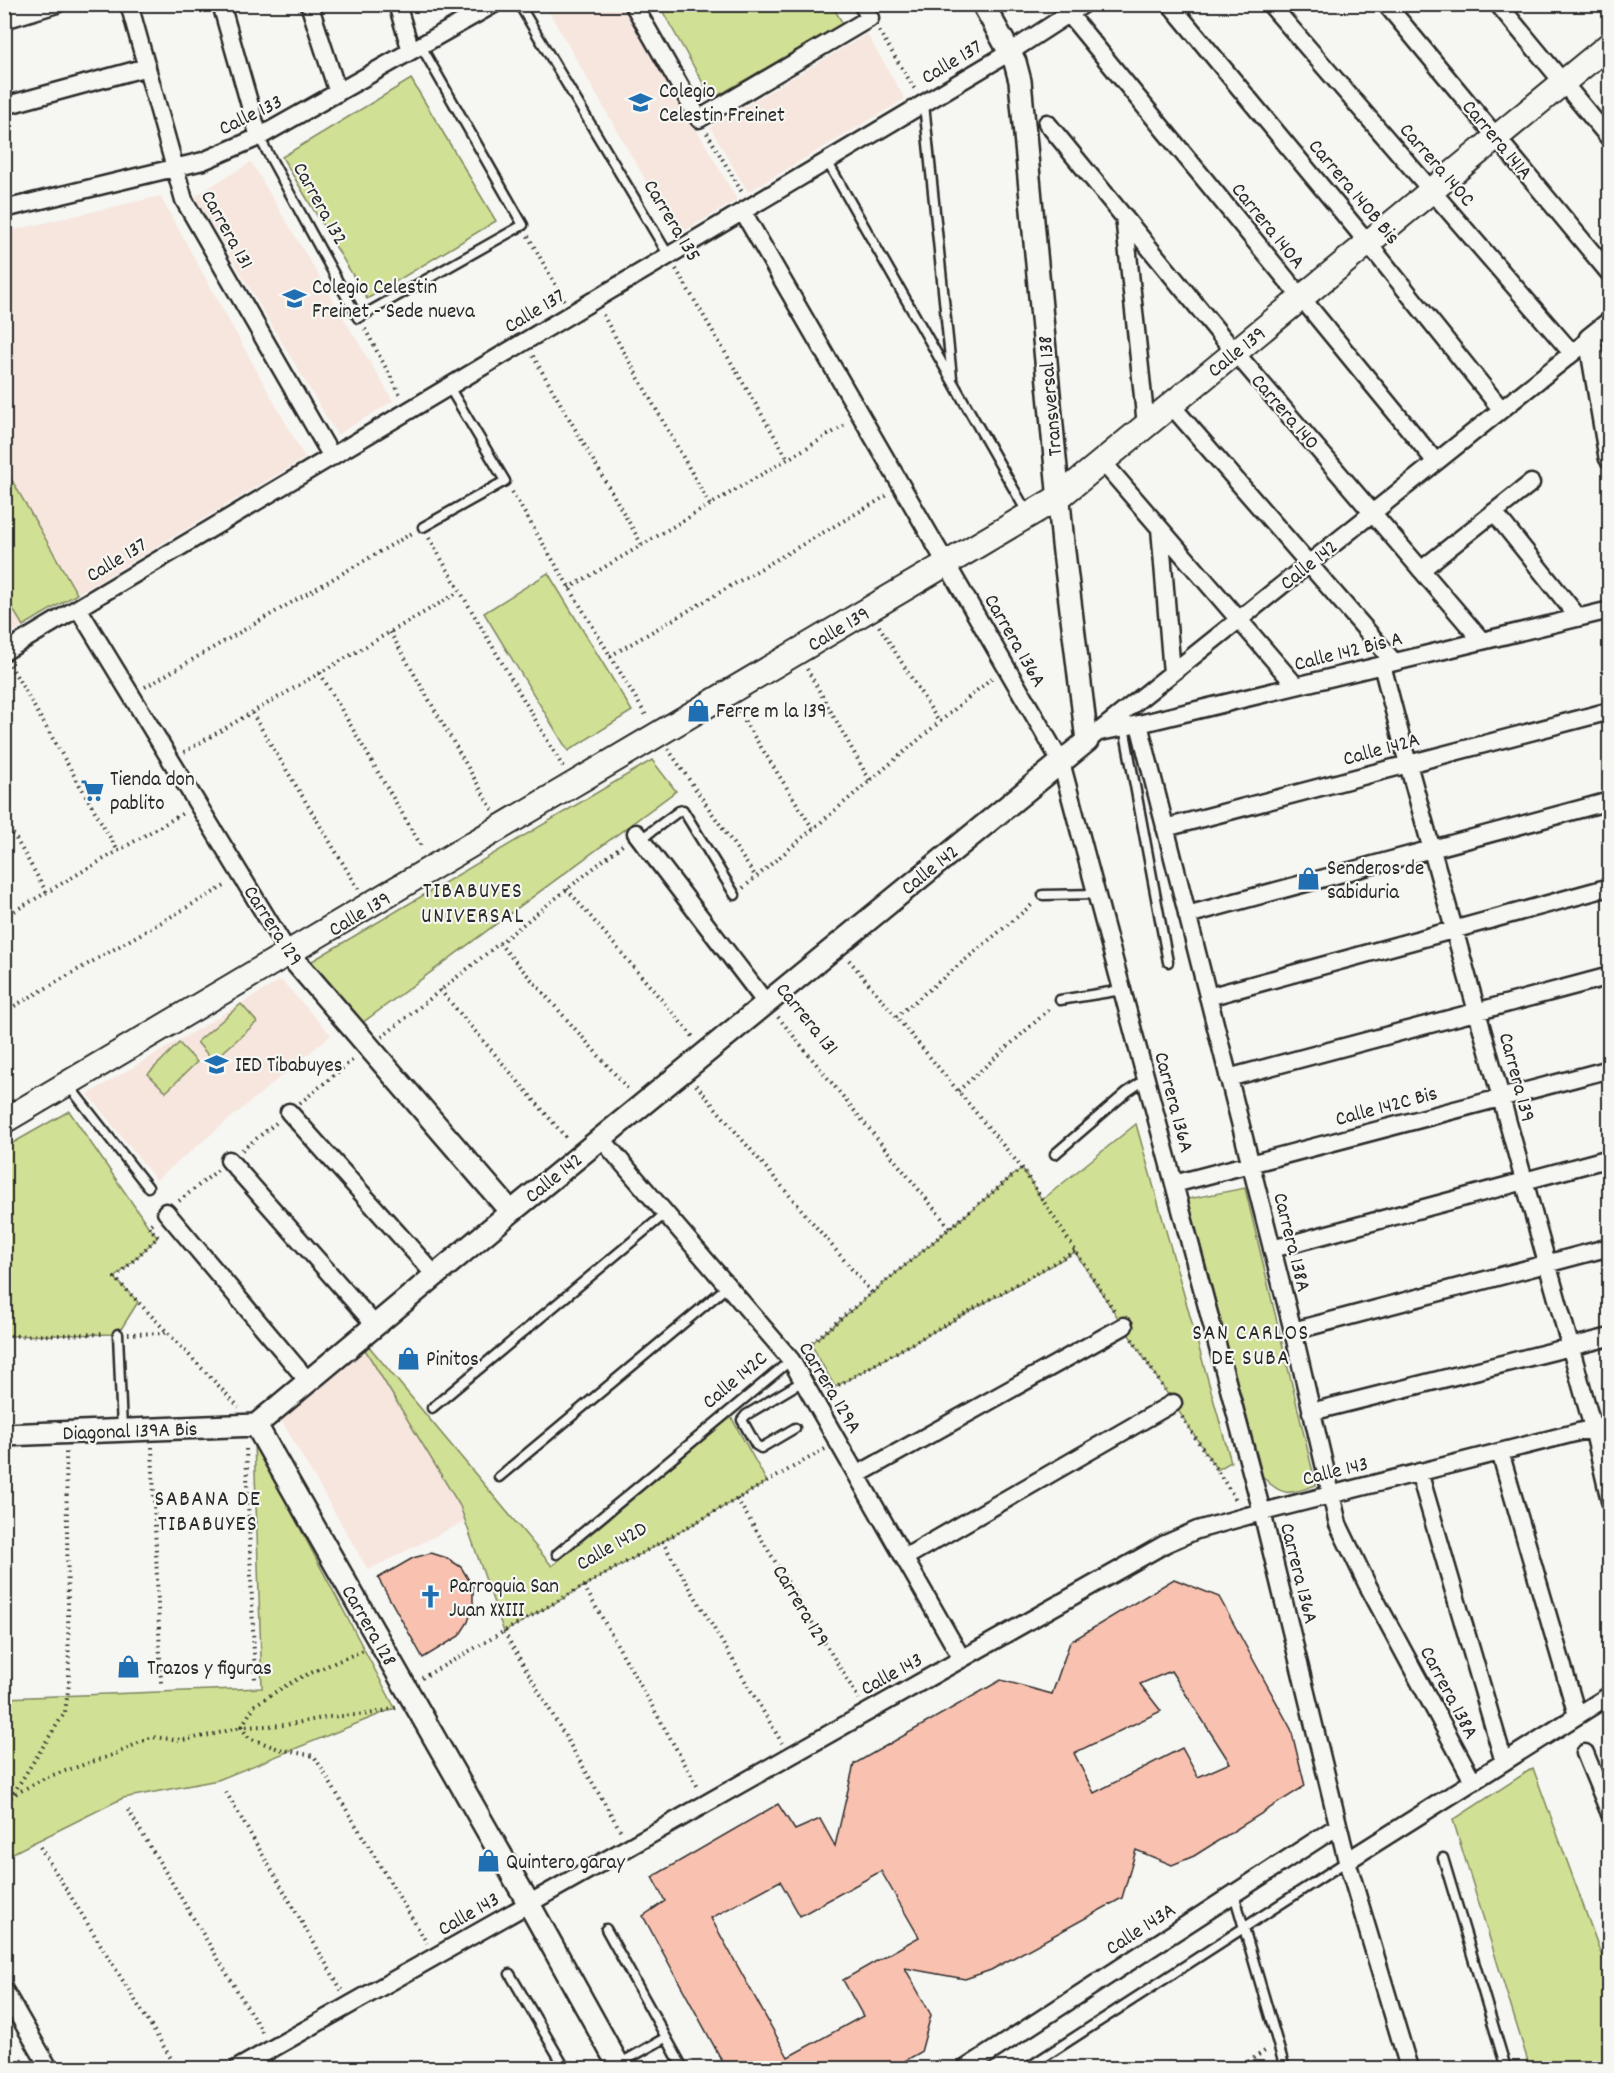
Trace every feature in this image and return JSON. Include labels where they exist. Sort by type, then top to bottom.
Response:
[{"type":"main road","name":"Calle 139","points":[[4,1121],[1059,497],[1610,44]]},
{"type":"street","points":[[4,20],[57,4]]},
{"type":"street","name":"Carrera 131","points":[[129,4],[184,200],[332,457]]},
{"type":"street","name":"Carrera 132","points":[[221,4],[259,137]]},
{"type":"street","points":[[309,4],[338,93]]},
{"type":"street","points":[[397,4],[416,48]]},
{"type":"street","points":[[633,4],[699,119],[866,11]]},
{"type":"street","points":[[983,4],[1010,52]]},
{"type":"street","name":"Calle 137","points":[[4,652],[924,104],[1084,4]]},
{"type":"street","name":"Carrera 140B Bis","points":[[1170,4],[1368,243],[1501,410]]},
{"type":"street","name":"Carrera 140C","points":[[1270,4],[1572,353]]},
{"type":"street","name":"Carrera 141A","points":[[1386,4],[1610,274]]},
{"type":"street","points":[[1498,4],[1610,139]]},
{"type":"street","name":"Calle 133","points":[[4,209],[203,161],[259,137],[487,6]]},
{"type":"street","name":"Carrera 140A","points":[[1069,14],[1436,462]]},
{"type":"street","name":"Transversal 138","points":[[1010,52],[1020,81],[1059,497],[1092,737]]},
{"type":"street","points":[[4,106],[147,67]]},
{"type":"street","name":"Carrera 140","points":[[1047,123],[1235,352],[1482,641]]},
{"type":"street","name":"Carrera 136A","points":[[747,210],[861,416],[1061,762],[1262,1512],[1347,1861],[1409,2068]]},
{"type":"street","points":[[1124,216],[1146,425]]},
{"type":"street","name":"Calle 142","points":[[251,1425],[308,1381],[510,1212],[1061,762],[1610,323]]},
{"type":"street","points":[[1590,339],[1610,457]]},
{"type":"street","name":"Carrera 139","points":[[1171,405],[1309,563],[1388,664],[1408,764],[1593,1428],[1610,1501]]},
{"type":"street","points":[[1102,461],[1296,686]]},
{"type":"street","points":[[1421,570],[1531,483]]},
{"type":"street","points":[[1494,512],[1578,617]]},
{"type":"street","points":[[1160,528],[1172,673]]},
{"type":"street","name":"Carrera 129","points":[[78,608],[289,954],[510,1212]]},
{"type":"street","name":"Calle 142 Bis A","points":[[1092,737],[1610,610]]},
{"type":"street","name":"Calle 142A","points":[[1165,828],[1610,711]]},
{"type":"street","name":"Carrera 138A","points":[[1131,726],[1165,828],[1293,1331],[1338,1524],[1366,1584],[1473,1781]]},
{"type":"street","points":[[1187,915],[1610,801]]},
{"type":"street","name":"Carrera 131","points":[[638,836],[766,1003]]},
{"type":"street","points":[[1208,997],[1610,887]]},
{"type":"street","points":[[1228,1078],[1610,976]]},
{"type":"street","name":"Calle 142C Bis","points":[[1174,1184],[1610,1069]]},
{"type":"street","points":[[289,1112],[435,1275]]},
{"type":"street","name":"Carrera 129A","points":[[601,1138],[791,1360],[962,1659]]},
{"type":"street","points":[[1272,1249],[1610,1158]]},
{"type":"street","points":[[230,1160],[375,1325]]},
{"type":"street","points":[[166,1212],[308,1381]]},
{"type":"street","points":[[1293,1331],[1610,1247]]},
{"type":"street","points":[[857,1475],[1124,1326]]},
{"type":"street","points":[[1311,1412],[1610,1337]]},
{"type":"street","points":[[904,1558],[1173,1403]]},
{"type":"street","name":"Calle 143","points":[[238,2068],[1165,1544],[1197,1530],[1262,1512],[1610,1424]]},
{"type":"street","name":"Diagonal 139A Bis","points":[[4,1435],[251,1425]]},
{"type":"street","name":"Carrera 128","points":[[251,1425],[411,1695],[529,1904],[616,2067]]},
{"type":"street","points":[[1500,1452],[1577,1715]]},
{"type":"street","points":[[1419,1472],[1504,1762]]},
{"type":"street","points":[[1347,1861],[1610,1695]]},
{"type":"street","points":[[1585,1753],[1610,1814]]},
{"type":"street","name":"Calle 143A","points":[[966,2068],[1338,1826]]},
{"type":"street","points":[[4,1990],[49,2068]]},
{"type":"lane","name":"Carrera 135","points":[[519,4],[669,256]]},
{"type":"lane","points":[[358,318],[523,225],[416,48]]},
{"type":"lane","points":[[924,104],[953,382]]},
{"type":"lane","name":"Carrera 132","points":[[259,137],[358,318]]},
{"type":"lane","points":[[828,161],[1028,515]]},
{"type":"lane","points":[[423,527],[505,480],[449,387]]},
{"type":"lane","points":[[1131,726],[1168,962]]},
{"type":"lane","points":[[638,836],[683,810],[735,895]]},
{"type":"lane","points":[[1043,895],[1096,894]]},
{"type":"lane","points":[[1060,1000],[1122,990]]},
{"type":"lane","points":[[1055,1154],[1127,1092],[1146,1079]]},
{"type":"lane","points":[[68,1084],[148,1187]]},
{"type":"lane","points":[[432,1408],[665,1214]]},
{"type":"lane","points":[[500,1477],[728,1286]]},
{"type":"lane","points":[[118,1334],[122,1430]]},
{"type":"lane","name":"Calle 142C","points":[[557,1554],[791,1360]]},
{"type":"lane","points":[[795,1428],[761,1448],[756,1445],[742,1420],[746,1415],[803,1381]]},
{"type":"lane","points":[[1443,1858],[1506,2068]]},
{"type":"lane","points":[[1026,2068],[1347,1861]]},
{"type":"lane","points":[[1234,1894],[1285,2068]]},
{"type":"lane","points":[[606,1929],[683,2068]]},
{"type":"lane","points":[[510,1974],[565,2068]]},
{"type":"lane","points":[[616,2067],[665,2038]]},
{"type":"path","points":[[866,11],[924,104]]},
{"type":"path","points":[[699,119],[747,210]]},
{"type":"path","points":[[523,225],[572,314]]},
{"type":"path","name":"Carrera 135","points":[[669,256],[788,459]]},
{"type":"path","points":[[595,300],[710,505]]},
{"type":"path","points":[[358,318],[409,411]]},
{"type":"path","points":[[524,342],[642,545]]},
{"type":"path","points":[[569,588],[861,416]]},
{"type":"path","points":[[505,480],[651,723]]},
{"type":"path","points":[[610,656],[902,487]]},
{"type":"path","points":[[131,695],[423,527],[566,773]]},
{"type":"path","points":[[171,760],[459,592]]},
{"type":"path","points":[[877,622],[939,722]]},
{"type":"path","points":[[390,632],[495,814]]},
{"type":"path","points":[[4,657],[118,851]]},
{"type":"path","points":[[805,666],[870,781]]},
{"type":"path","points":[[735,895],[1005,666]]},
{"type":"path","points":[[320,673],[426,855]]},
{"type":"path","points":[[735,707],[813,829]]},
{"type":"path","points":[[252,713],[359,891]]},
{"type":"path","points":[[666,746],[756,877]]},
{"type":"path","points":[[4,917],[198,805]]},
{"type":"path","points":[[4,818],[47,893]]},
{"type":"path","points":[[255,1679],[251,1425],[115,1278],[158,1237],[148,1226],[499,943],[638,836]]},
{"type":"path","points":[[4,1012],[242,876]]},
{"type":"path","points":[[567,889],[706,1052]]},
{"type":"path","points":[[896,1017],[1043,895]]},
{"type":"path","points":[[499,943],[642,1105]]},
{"type":"path","points":[[837,945],[958,1092],[1060,1000]]},
{"type":"path","points":[[440,990],[580,1155]]},
{"type":"path","name":"Carrera 131","points":[[766,1003],[950,1228]]},
{"type":"path","points":[[684,1070],[872,1293]]},
{"type":"path","name":"Calle 142C","points":[[791,1360],[1022,1168],[958,1092]]},
{"type":"path","points":[[813,1399],[1075,1251]]},
{"type":"path","points":[[4,1336],[167,1333]]},
{"type":"path","points":[[152,1429],[161,1683]]},
{"type":"path","points":[[4,1808],[65,1712],[69,1684],[66,1433]]},
{"type":"path","name":"Calle 142D","points":[[15,1794],[47,1777],[113,1755],[151,1737],[183,1740],[241,1727],[285,1725],[328,1717],[369,1714],[411,1695],[504,1632],[838,1441]]},
{"type":"path","name":"Carrera 129","points":[[738,1498],[867,1712]]},
{"type":"path","points":[[662,1541],[790,1756]]},
{"type":"path","points":[[584,1586],[707,1803]]},
{"type":"path","points":[[504,1632],[630,1847]]},
{"type":"path","points":[[381,1644],[309,1673],[277,1691],[255,1705],[241,1727],[249,1738],[279,1749],[314,1756],[435,1957]]},
{"type":"path","points":[[226,1792],[350,2005]]},
{"type":"path","points":[[4,1796],[15,1794]]},
{"type":"path","points":[[128,1810],[272,2049]]},
{"type":"path","points":[[40,1847],[177,2068]]},
{"type":"path","points":[[1238,2068],[1278,2043]]},
{"type":"shaded area","name":"Colegio Celestin Freinet","points":[[545,5],[625,5],[737,200],[677,235]]},
{"type":"shaded area","name":"Colegio Celestin Freinet","points":[[867,34],[905,99],[748,192],[710,127]]},
{"type":"shaded area","name":"Colegio Celestin Freinet - Sede nueva","points":[[251,162],[393,401],[337,435],[195,196]]},
{"type":"shaded area","points":[[160,196],[305,458],[77,594],[5,468],[5,232]]},
{"type":"shaded area","points":[[4,596],[23,626],[5,637],[4,637]]},
{"type":"shaded area","name":"IED Tibabuyes","points":[[281,980],[331,1035],[156,1180],[88,1094]]},
{"type":"shaded area","points":[[364,1348],[460,1506],[465,1521],[368,1570],[280,1418]]},
{"type":"green space","points":[[659,5],[832,5],[843,24],[712,99]]},
{"type":"green space","points":[[411,79],[496,221],[367,299],[282,157]]},
{"type":"green space","points":[[5,468],[77,594],[23,626],[5,596]]},
{"type":"green space","points":[[548,573],[632,711],[568,751],[484,613]]},
{"type":"green space","points":[[652,760],[676,791],[362,1023],[307,964]]},
{"type":"green space","points":[[241,1004],[257,1022],[213,1061],[197,1042]]},
{"type":"green space","points":[[179,1043],[197,1062],[166,1092],[148,1074]]},
{"type":"green space","points":[[69,1111],[148,1226],[158,1237],[115,1278],[138,1302],[118,1334],[5,1336],[4,1148]]},
{"type":"green space","points":[[1136,1124],[1231,1462],[1217,1470],[1075,1252],[835,1387],[811,1344],[1022,1168],[1042,1200]]},
{"type":"green space","points":[[1245,1188],[1316,1485],[1293,1492],[1276,1488],[1263,1477],[1188,1199]]},
{"type":"green space","points":[[367,1344],[552,1566],[731,1417],[767,1482],[504,1632],[460,1506],[364,1348]]},
{"type":"green space","points":[[254,1441],[395,1708],[218,1780],[123,1798],[5,1857],[5,1698],[262,1688]]},
{"type":"green space","points":[[1533,1768],[1609,1976],[1609,2061],[1597,2068],[1530,2068],[1453,1820]]},
{"type":"building","name":"Parroquia San Juan XXIII","points":[[431,1553],[447,1558],[461,1567],[473,1587],[473,1607],[468,1622],[459,1636],[423,1658],[378,1578],[413,1558]]},
{"type":"building","points":[[1174,1579],[1219,1597],[1291,1729],[1305,1786],[1194,1856],[1172,1865],[1136,1850],[1122,1898],[991,1970],[965,1979],[905,1968],[931,2015],[921,2052],[892,2068],[726,2068],[643,1916],[665,1901],[652,1877],[778,1804],[795,1830],[820,1819],[835,1846],[854,1764],[1001,1680],[1052,1694],[1070,1642]],"holes":[[[1171,1671],[1230,1763],[1198,1777],[1182,1748],[1094,1793],[1074,1753],[1161,1711],[1140,1684]],[[881,1871],[919,1937],[843,1980],[863,2016],[788,2057],[711,1918],[780,1881],[800,1916]]]},
{"type":"place","name":"Colegio Celestin Freinet","points":[[641,102]]},
{"type":"place","name":"Colegio Celestin Freinet - Sede nueva","points":[[294,298]]},
{"type":"place","name":"Ferre m la 139","points":[[698,710]]},
{"type":"place","name":"Tienda don pablito","points":[[92,790]]},
{"type":"place","name":"Senderos de sabiduria","points":[[1309,879]]},
{"type":"place","name":"IED Tibabuyes","points":[[217,1064]]},
{"type":"place","name":"Pinitos","points":[[408,1358]]},
{"type":"place","name":"Parroquia San Juan XXIII","points":[[431,1597]]},
{"type":"place","name":"Trazos y figuras","points":[[129,1667]]},
{"type":"place","name":"Quintero garay","points":[[488,1861]]},
{"type":"district","name":"TIBABUYES UNIVERSAL","points":[[473,902]]},
{"type":"district","name":"SAN CARLOS DE SUBA","points":[[1251,1344]]},
{"type":"district","name":"SABANA DE TIBABUYES","points":[[208,1510]]}]
